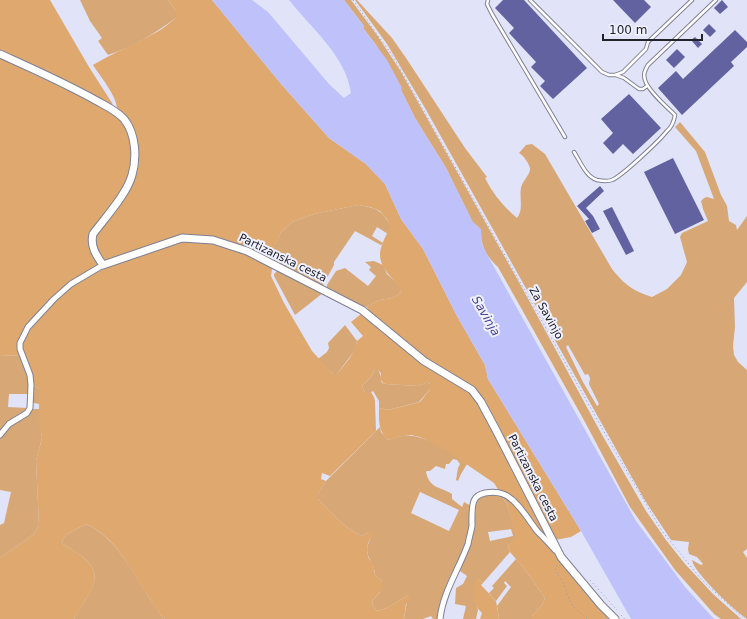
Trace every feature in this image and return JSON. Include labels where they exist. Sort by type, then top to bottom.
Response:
[{"type":"street","points":[[0,54],[64,84],[116,111],[125,120],[131,131],[135,157],[132,176],[123,193],[94,234],[91,242],[103,265],[71,284],[28,328],[20,343],[20,349],[30,375],[30,408],[27,413],[9,424],[0,435]]},
{"type":"street","name":"Partizanska cesta","points":[[103,265],[182,238],[213,240],[247,252],[362,310],[424,361],[472,390],[481,402],[496,430],[560,556]]},
{"type":"street","name":"Partizanska cesta","points":[[440,619],[451,582],[458,569],[468,541],[471,528],[473,502],[475,498],[487,492],[504,494],[512,499],[539,533],[601,605],[615,619]]},
{"type":"lane","points":[[488,0],[487,4],[492,14],[565,137]]},
{"type":"lane","points":[[530,0],[602,72],[624,78],[639,89],[643,89],[647,86]]},
{"type":"lane","points":[[616,75],[623,72],[646,49],[648,42],[692,0]]},
{"type":"lane","points":[[574,152],[589,175],[596,179],[605,181],[613,180],[668,131],[674,121],[675,115],[647,86],[644,75],[645,70],[648,65],[716,0]]},
{"type":"path","name":"Za Savinjo","points":[[353,0],[394,58],[596,417],[662,531],[701,579],[744,619]]},
{"type":"path","points":[[560,556],[555,571],[561,577],[573,606],[582,612],[587,619]]},
{"type":"path","points":[[589,579],[625,619]]},
{"type":"shaded area","points":[[0,0],[50,0],[113,106],[0,50]]},
{"type":"shaded area","points":[[80,0],[168,0],[176,11],[176,18],[144,39],[108,55],[98,41],[102,38],[90,21]]},
{"type":"shaded area","points":[[168,0],[212,0],[282,85],[329,138],[366,164],[385,184],[401,219],[423,249],[457,316],[485,365],[488,379],[581,531],[571,537],[555,540],[483,401],[425,359],[378,321],[368,311],[367,307],[374,302],[393,298],[401,291],[385,269],[380,257],[384,240],[390,227],[387,219],[380,211],[370,207],[358,205],[314,214],[292,222],[281,232],[271,256],[267,259],[232,242],[212,237],[181,235],[106,261],[101,256],[96,243],[97,234],[126,195],[135,178],[139,160],[133,129],[127,118],[117,108],[114,97],[93,65],[158,31],[176,18],[176,11]]},
{"type":"shaded area","points":[[344,0],[351,0],[377,35],[400,70],[520,284],[601,433],[646,511],[685,564],[713,594],[741,619],[721,619],[714,614],[675,570],[630,507],[585,422],[498,267],[486,253],[481,239],[481,231],[477,225],[473,223],[446,168],[415,118],[376,45],[363,28],[364,26]]},
{"type":"shaded area","points":[[355,0],[357,0],[392,38],[465,148],[487,177],[485,178],[499,200],[517,218],[521,208],[521,188],[530,170],[527,161],[519,153],[526,145],[532,144],[545,154],[612,269],[634,290],[652,297],[667,289],[681,275],[687,262],[680,237],[682,233],[708,221],[701,201],[707,197],[714,199],[696,151],[675,127],[680,122],[705,152],[721,195],[727,206],[729,221],[736,225],[737,230],[747,216],[747,282],[734,298],[735,327],[733,346],[734,355],[738,362],[747,370],[747,549],[743,552],[747,558],[747,619],[734,609],[699,573],[692,560],[701,565],[703,564],[697,557],[689,554],[689,542],[671,540],[644,499],[425,108],[387,44]],"holes":[[[568,345],[585,375],[588,374],[590,378],[589,384],[599,404],[597,406],[583,382],[566,347]]]},
{"type":"shaded area","points":[[0,58],[101,106],[113,114],[122,122],[128,132],[132,157],[128,176],[124,185],[90,235],[90,248],[99,264],[70,282],[27,325],[17,342],[17,348],[20,355],[0,356]]},
{"type":"shaded area","points":[[358,205],[370,207],[382,213],[391,227],[388,234],[377,227],[372,236],[383,243],[381,245],[355,231],[334,262],[334,265],[322,287],[267,259],[281,232],[292,222],[314,214]]},
{"type":"shaded area","points":[[183,240],[212,242],[232,248],[270,266],[272,269],[271,276],[284,303],[312,351],[333,374],[337,374],[346,363],[352,355],[357,341],[363,336],[351,322],[361,314],[427,366],[471,393],[481,408],[548,536],[609,619],[532,619],[532,616],[542,605],[545,598],[527,572],[510,552],[508,546],[516,537],[507,504],[494,483],[447,451],[420,437],[411,435],[388,440],[382,433],[379,422],[379,408],[388,410],[420,402],[430,389],[430,384],[428,382],[418,386],[386,384],[383,383],[380,378],[381,373],[378,370],[375,370],[362,386],[365,392],[371,392],[374,397],[376,431],[330,476],[322,473],[321,479],[326,481],[318,494],[318,499],[338,520],[356,533],[362,536],[368,532],[374,532],[368,543],[367,552],[369,559],[373,563],[375,575],[382,581],[384,587],[373,600],[372,605],[377,611],[387,608],[408,595],[411,599],[406,604],[404,619],[165,619],[157,610],[130,567],[115,547],[97,530],[86,524],[67,534],[62,541],[63,544],[78,553],[88,562],[93,569],[95,577],[89,595],[74,619],[0,619],[0,558],[34,534],[39,525],[36,461],[42,438],[39,419],[39,389],[33,385],[21,344],[47,309],[80,281],[115,264]]},
{"type":"shaded area","points":[[374,261],[383,265],[387,274],[400,286],[401,291],[399,294],[375,302],[367,307],[360,306],[327,288],[327,285],[336,271],[345,268],[368,286],[376,276],[369,270],[371,267],[365,262]]},
{"type":"shaded area","points":[[277,271],[280,271],[323,293],[295,315],[274,276]]},
{"type":"shaded area","points":[[345,325],[357,341],[355,350],[337,374],[333,374],[318,359],[327,352],[329,348],[328,343]]},
{"type":"shaded area","points":[[20,355],[29,379],[29,394],[9,394],[8,407],[27,408],[0,432],[0,356]]},
{"type":"shaded area","points":[[375,370],[378,370],[382,383],[418,386],[428,382],[430,384],[430,389],[419,402],[388,410],[379,408],[379,401],[373,391],[365,392],[362,386]]},
{"type":"shaded area","points":[[33,385],[39,389],[40,404],[33,403]]},
{"type":"shaded area","points":[[33,409],[39,409],[42,438],[36,461],[39,525],[34,534],[0,558],[0,525],[4,523],[11,492],[0,490],[0,439],[11,425],[28,415]]},
{"type":"shaded area","points":[[380,427],[381,432],[388,440],[403,436],[425,439],[441,447],[467,464],[458,481],[456,480],[460,464],[457,460],[453,459],[449,464],[446,464],[445,469],[436,466],[430,471],[426,472],[433,484],[452,494],[452,499],[462,507],[464,502],[471,506],[469,529],[464,550],[444,595],[438,619],[433,619],[431,616],[423,619],[404,619],[408,595],[387,608],[377,611],[372,605],[373,600],[380,592],[382,581],[375,575],[367,553],[372,535],[368,532],[362,536],[350,529],[338,520],[318,499],[318,494],[326,481]],"holes":[[[420,492],[459,510],[449,531],[411,513]]]},
{"type":"shaded area","points":[[484,495],[501,495],[507,504],[517,537],[508,546],[510,552],[483,583],[479,579],[476,603],[478,610],[476,619],[463,619],[466,606],[455,604],[456,588],[463,584],[467,576],[460,571],[474,527],[476,505],[478,500]],"holes":[[[511,529],[513,536],[490,541],[488,532]]]},
{"type":"shaded area","points":[[86,524],[97,530],[115,547],[130,567],[157,610],[165,619],[74,619],[89,595],[95,577],[93,569],[88,562],[78,553],[63,544],[62,541],[67,534]]},
{"type":"shaded area","points":[[516,559],[545,598],[542,605],[532,616],[532,619],[499,619],[497,606],[511,587],[505,581],[504,583],[507,586],[496,601],[489,593],[494,588],[492,586]]},
{"type":"shaded area","points":[[476,579],[479,579],[483,583],[481,585],[496,601],[499,619],[480,619],[482,613],[476,606],[473,597],[473,588]]},
{"type":"water","name":"Savinja","points":[[212,0],[252,0],[268,12],[329,84],[344,98],[351,93],[348,80],[342,67],[326,43],[289,0],[344,0],[387,60],[402,88],[401,90],[415,118],[446,168],[473,222],[481,229],[482,244],[489,258],[636,521],[685,587],[714,619],[631,619],[581,531],[488,379],[485,365],[457,316],[423,249],[401,219],[385,184],[366,164],[329,138],[282,85]]},
{"type":"building","points":[[503,0],[524,0],[587,68],[553,99],[540,86],[545,81],[531,67],[536,62],[509,33],[514,28],[495,8]]},
{"type":"building","points":[[613,0],[644,0],[651,7],[635,23]]},
{"type":"building","points":[[722,0],[728,7],[720,14],[714,8]]},
{"type":"building","points":[[709,24],[716,31],[710,37],[703,30]]},
{"type":"building","points":[[735,30],[747,42],[747,47],[731,62],[734,66],[682,115],[658,88],[676,71],[683,79]]},
{"type":"building","points":[[695,37],[702,44],[698,48],[691,40]]},
{"type":"building","points":[[677,49],[685,57],[674,68],[666,60]]},
{"type":"building","points":[[629,94],[661,128],[633,154],[623,144],[613,154],[603,143],[613,133],[601,119]]},
{"type":"building","points":[[673,158],[704,220],[675,234],[644,172]]},
{"type":"building","points":[[600,186],[604,191],[586,208],[593,216],[600,229],[592,233],[585,221],[589,219],[577,206]]},
{"type":"building","points":[[612,207],[634,251],[626,255],[603,211]]}]
